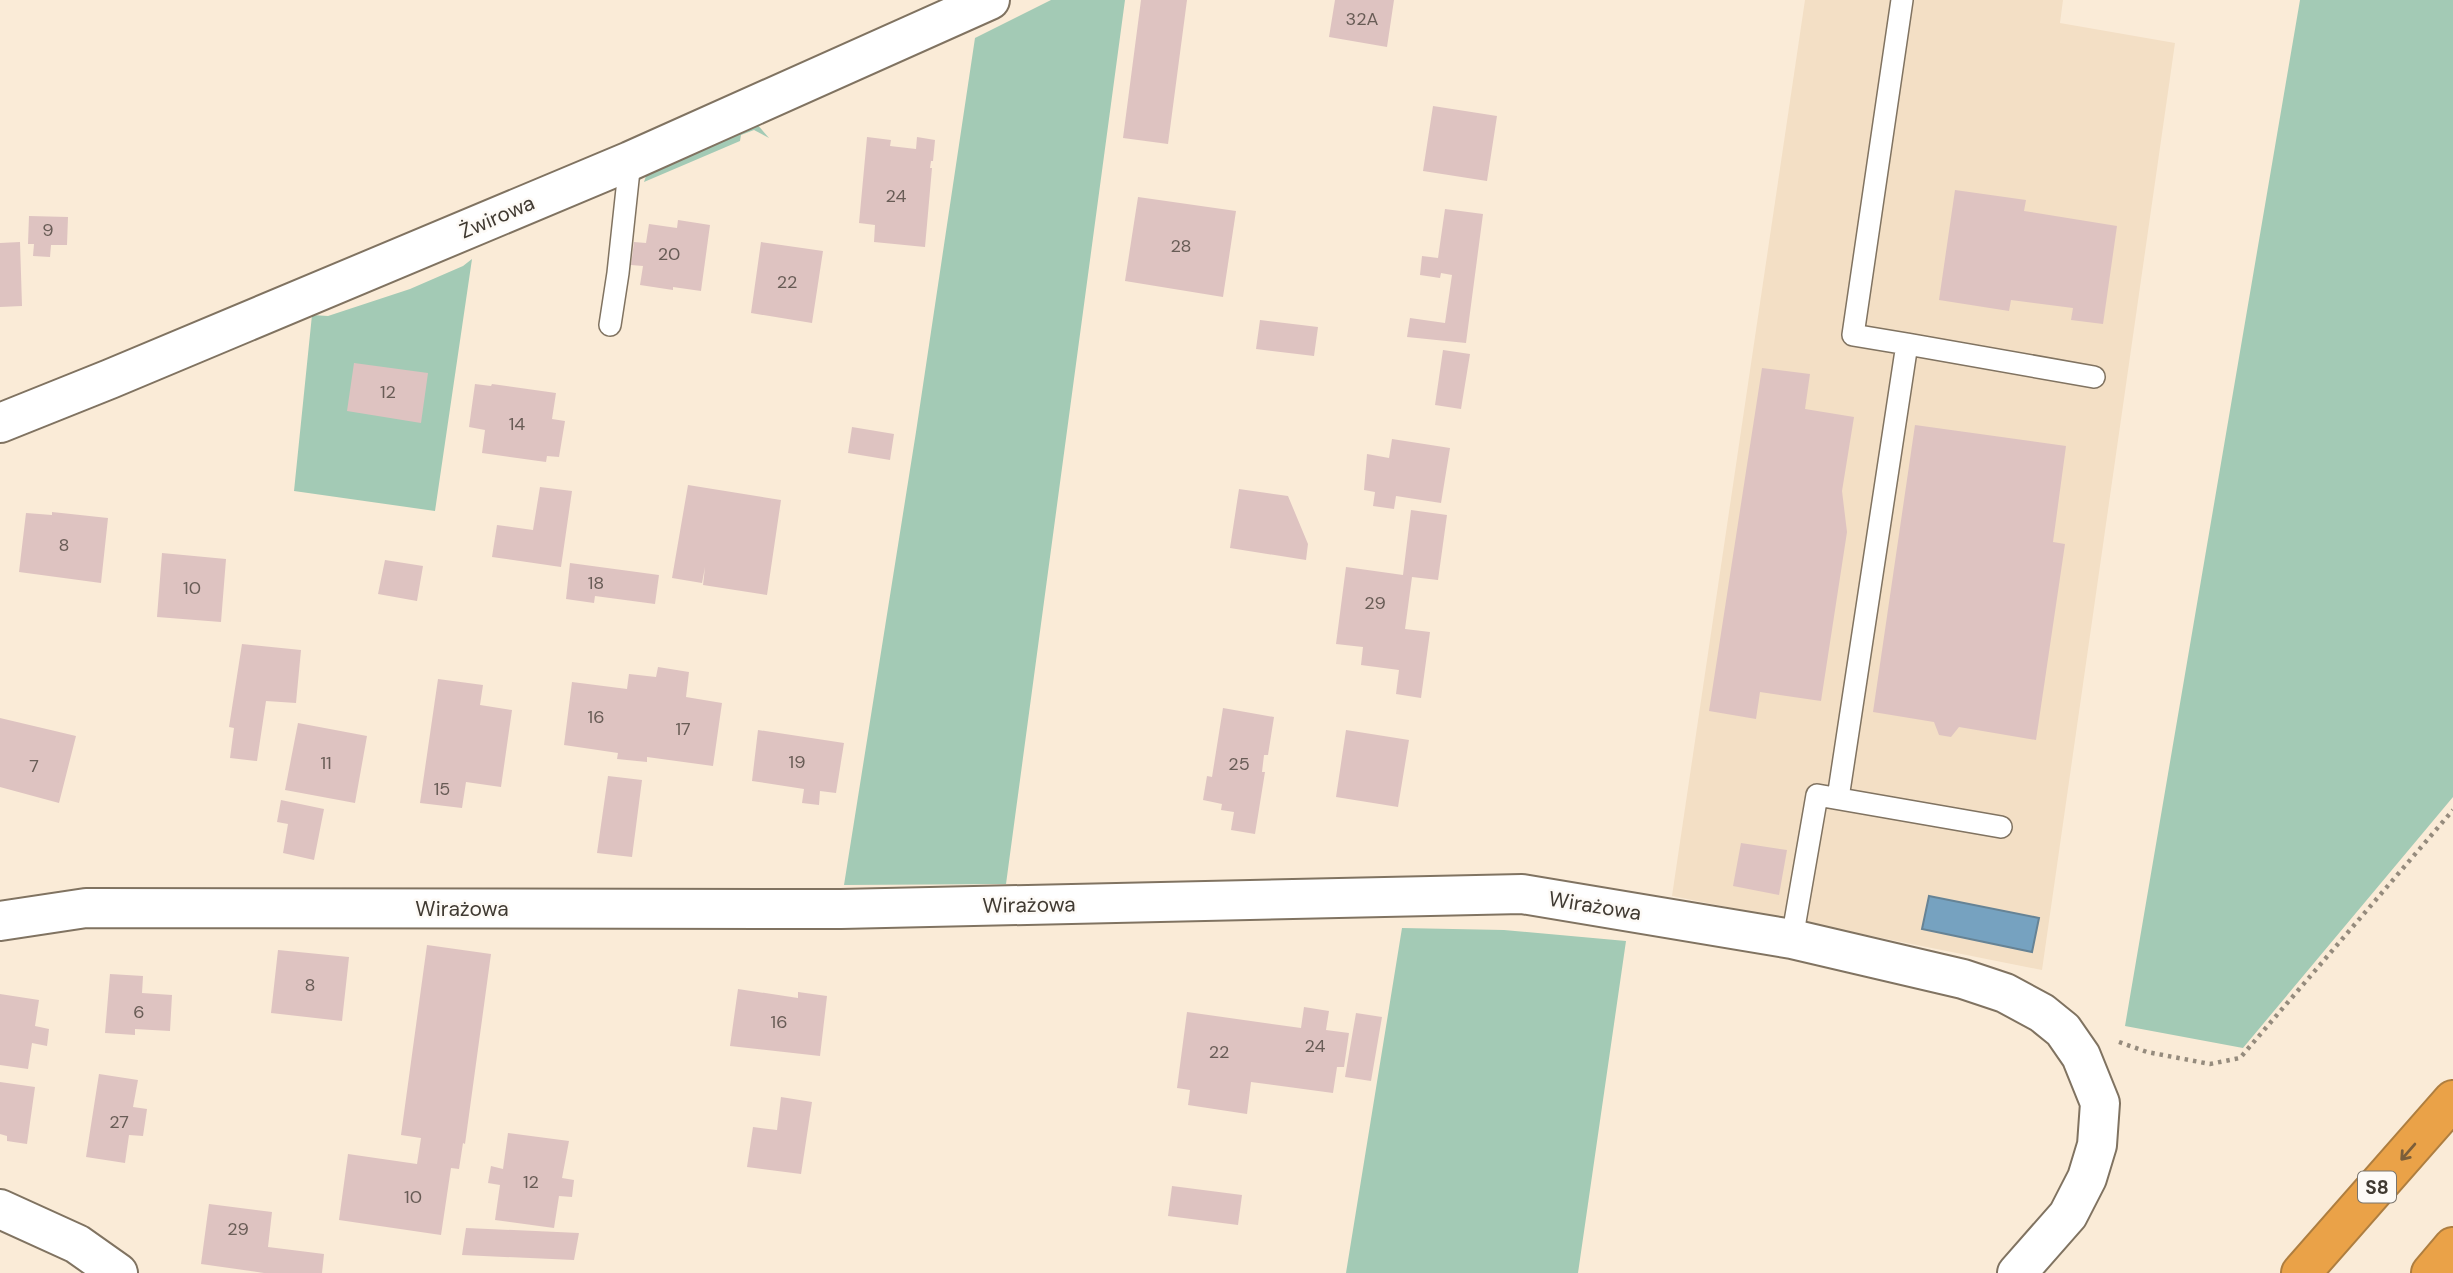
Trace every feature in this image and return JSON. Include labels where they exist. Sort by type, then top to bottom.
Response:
[{"type":"highway","name":"S8","points":[[2301,1273],[2453,1100]]},
{"type":"highway","points":[[2431,1273],[2453,1248]]},
{"type":"street","name":"Żwirowa","points":[[0,423],[631,161],[989,0]]},
{"type":"street","name":"Wirażowa","points":[[0,921],[86,908],[841,909],[1522,894],[1792,939],[1963,979],[2005,993],[2042,1013],[2063,1030],[2081,1056],[2100,1103],[2097,1145],[2087,1178],[2068,1215],[2017,1273]]},
{"type":"street","points":[[0,1209],[77,1244],[118,1273]]},
{"type":"lane","points":[[1902,0],[1853,335],[2094,377]]},
{"type":"lane","points":[[610,325],[631,161]]},
{"type":"lane","points":[[1838,798],[1906,344]]},
{"type":"lane","points":[[1792,939],[1817,795],[2001,827]]},
{"type":"path","points":[[2108,1038],[2147,1052],[2210,1064],[2240,1058],[2453,810]]},
{"type":"shaded area","points":[[1805,0],[2063,0],[2060,23],[2175,43],[2042,970],[1672,896]]},
{"type":"green space","points":[[1051,0],[1125,0],[1006,884],[844,885],[975,38]]},
{"type":"green space","points":[[2300,0],[2453,0],[2453,797],[2243,1048],[2125,1026]]},
{"type":"green space","points":[[756,123],[769,138],[754,130],[741,135],[740,141],[644,182],[646,176],[659,168]]},
{"type":"green space","points":[[472,259],[435,511],[294,491],[312,315],[328,316],[410,289],[463,266]]},
{"type":"green space","points":[[1402,928],[1504,930],[1626,941],[1578,1273],[1346,1273]]},
{"type":"water","points":[[1929,896],[2039,918],[2032,952],[1922,929]]},
{"type":"building","points":[[1141,0],[1187,0],[1168,144],[1123,138]]},
{"type":"building","points":[[1335,0],[1394,0],[1387,47],[1329,37]]},
{"type":"building","points":[[1433,106],[1497,116],[1487,181],[1423,171]]},
{"type":"building","points":[[867,137],[891,140],[890,146],[916,149],[917,137],[935,140],[930,168],[925,247],[874,242],[875,225],[859,223]]},
{"type":"building","points":[[1955,190],[2026,200],[2024,211],[2117,226],[2103,324],[2071,320],[2073,308],[2011,300],[2009,311],[1939,300]]},
{"type":"building","points":[[1138,197],[1236,211],[1223,297],[1125,281]]},
{"type":"building","points":[[1445,209],[1483,214],[1466,343],[1407,337],[1410,318],[1445,323],[1452,275],[1441,273],[1440,278],[1420,275],[1422,256],[1438,258]]},
{"type":"building","points":[[29,216],[68,217],[67,245],[51,245],[50,257],[33,256],[34,244],[28,244]]},
{"type":"building","points":[[678,220],[710,225],[701,291],[640,285],[643,266],[631,265],[634,242],[646,243],[649,224],[677,228]]},
{"type":"building","points":[[20,242],[22,306],[0,307],[0,243]]},
{"type":"building","points":[[761,242],[823,251],[812,323],[751,313]]},
{"type":"building","points":[[1260,320],[1318,327],[1314,356],[1256,349]]},
{"type":"building","points":[[1443,350],[1470,354],[1461,409],[1435,405]]},
{"type":"building","points":[[354,363],[428,373],[421,423],[347,411]]},
{"type":"building","points":[[1762,368],[1810,374],[1805,409],[1854,417],[1842,491],[1847,532],[1821,701],[1760,692],[1756,719],[1709,711]]},
{"type":"building","points":[[475,384],[556,393],[552,419],[565,421],[559,457],[547,456],[546,462],[482,453],[485,430],[469,427]]},
{"type":"building","points":[[1915,425],[2066,446],[2053,542],[2065,544],[2036,740],[1959,727],[1951,737],[1939,735],[1934,722],[1873,712]]},
{"type":"building","points":[[852,427],[894,434],[890,460],[848,453]]},
{"type":"building","points":[[1392,439],[1450,448],[1441,503],[1396,496],[1394,509],[1373,506],[1375,492],[1364,490],[1367,454],[1389,458]]},
{"type":"building","points":[[688,485],[781,500],[767,595],[703,585],[705,567],[702,583],[672,578]]},
{"type":"building","points":[[540,487],[572,491],[561,567],[492,557],[497,525],[533,530]]},
{"type":"building","points":[[1239,489],[1288,496],[1308,544],[1306,560],[1230,548]]},
{"type":"building","points":[[1411,510],[1447,515],[1438,580],[1412,577],[1405,629],[1430,632],[1421,698],[1396,694],[1399,670],[1361,665],[1363,647],[1336,644],[1346,567],[1403,575]]},
{"type":"building","points":[[52,512],[108,518],[101,583],[19,572],[26,513],[52,515]]},
{"type":"building","points":[[162,553],[226,559],[221,622],[157,617]]},
{"type":"building","points":[[385,560],[423,566],[417,601],[378,594]]},
{"type":"building","points":[[570,563],[659,575],[655,604],[595,596],[594,603],[566,599]]},
{"type":"building","points":[[242,644],[301,650],[296,703],[266,701],[257,761],[230,758],[234,728],[229,727]]},
{"type":"building","points":[[658,667],[689,672],[686,697],[722,703],[713,766],[647,757],[647,762],[617,759],[618,753],[564,745],[572,682],[627,689],[629,674],[656,677]]},
{"type":"building","points":[[438,679],[483,685],[480,705],[512,710],[501,787],[466,782],[462,808],[420,803]]},
{"type":"building","points":[[1223,708],[1274,717],[1268,755],[1264,755],[1262,772],[1265,772],[1255,834],[1231,830],[1234,812],[1221,810],[1222,804],[1203,800],[1207,776],[1212,777]]},
{"type":"building","points":[[0,718],[76,736],[59,803],[0,787]]},
{"type":"building","points":[[298,723],[367,736],[355,803],[285,790]]},
{"type":"building","points":[[758,730],[844,743],[836,793],[820,791],[819,805],[802,803],[804,789],[752,781]]},
{"type":"building","points":[[1346,730],[1409,740],[1398,807],[1336,797]]},
{"type":"building","points":[[608,776],[642,780],[632,857],[597,853]]},
{"type":"building","points":[[281,800],[324,809],[314,860],[283,853],[288,824],[277,822]]},
{"type":"building","points":[[1741,843],[1787,850],[1779,895],[1733,886]]},
{"type":"building","points":[[427,945],[491,954],[465,1144],[463,1143],[459,1169],[451,1168],[441,1235],[339,1220],[348,1154],[417,1164],[421,1138],[401,1135]]},
{"type":"building","points":[[278,950],[349,957],[342,1021],[271,1013]]},
{"type":"building","points":[[110,974],[143,976],[142,993],[172,995],[170,1031],[135,1029],[135,1035],[105,1033]]},
{"type":"building","points":[[738,989],[798,998],[798,992],[827,996],[820,1056],[730,1046]]},
{"type":"building","points":[[0,994],[39,1000],[35,1026],[49,1029],[47,1046],[32,1043],[28,1069],[0,1065]]},
{"type":"building","points":[[1304,1007],[1329,1011],[1326,1030],[1349,1033],[1344,1067],[1337,1067],[1333,1093],[1251,1082],[1247,1114],[1188,1105],[1190,1090],[1177,1088],[1187,1012],[1301,1028]]},
{"type":"building","points":[[1356,1013],[1382,1017],[1371,1081],[1345,1077]]},
{"type":"building","points":[[99,1074],[138,1080],[133,1107],[147,1109],[143,1136],[129,1135],[125,1163],[86,1157]]},
{"type":"building","points":[[0,1082],[35,1087],[27,1144],[7,1141],[7,1136],[0,1134]]},
{"type":"building","points":[[781,1097],[812,1102],[801,1174],[747,1167],[753,1127],[777,1130]]},
{"type":"building","points":[[508,1133],[569,1141],[562,1178],[574,1180],[572,1197],[559,1196],[554,1228],[495,1220],[500,1185],[488,1183],[491,1166],[503,1169]]},
{"type":"building","points":[[1172,1186],[1242,1195],[1238,1225],[1168,1216]]},
{"type":"building","points":[[209,1204],[272,1212],[268,1247],[324,1254],[322,1273],[264,1273],[201,1264]]},
{"type":"building","points":[[466,1228],[579,1233],[574,1260],[462,1255]]}]
